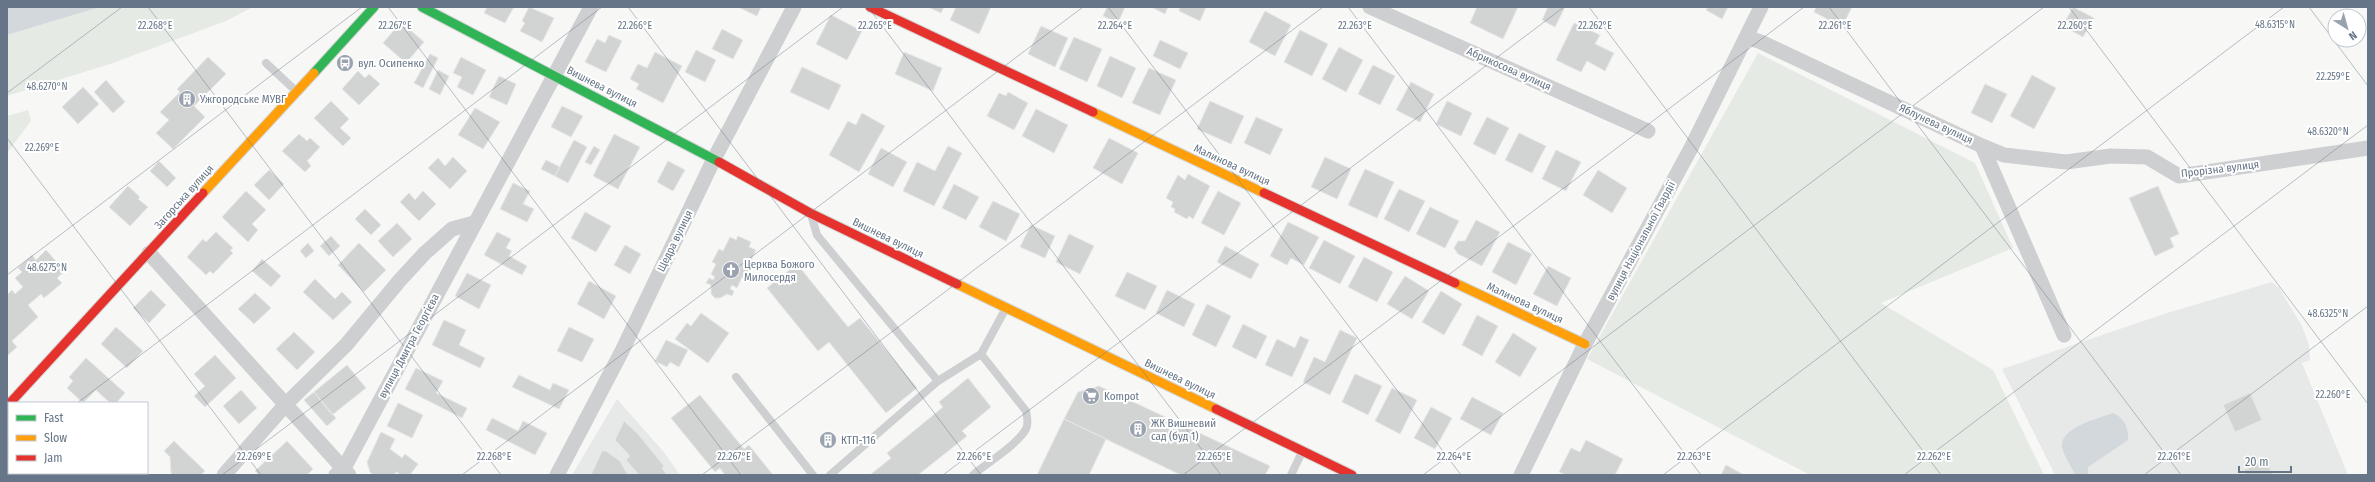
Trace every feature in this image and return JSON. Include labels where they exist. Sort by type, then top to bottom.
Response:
[{"type":"street","name":"Загорська вулиця","points":[[12,402],[374,7]]},
{"type":"street","name":"Вишнева вулиця","points":[[422,7],[714,159],[810,213],[1352,475]]},
{"type":"street","name":"вулиця Дмитра Георгієва","points":[[149,253],[286,404],[343,473],[474,223],[555,76],[591,7]]},
{"type":"street","name":"Щедра вулиця","points":[[557,475],[622,351],[714,159],[794,7]]},
{"type":"street","name":"Малинова вулиця","points":[[870,7],[1585,344]]},
{"type":"street","name":"Абрикосова вулиця","points":[[1370,7],[1648,131]]},
{"type":"street","name":"вулиця Національної Гвардії","points":[[1521,475],[1585,344],[1691,148],[1761,7]]},
{"type":"street","name":"Яблунева вулиця","points":[[1746,37],[1761,42],[1982,146],[2064,335]]},
{"type":"street","name":"Прорізна вулиця","points":[[1982,146],[2004,156],[2066,162],[2111,156],[2147,157],[2179,176],[2368,148]]},
{"type":"street","points":[[224,475],[286,404],[346,345],[400,280],[425,253],[452,229],[474,223]]},
{"type":"lane","points":[[266,63],[297,92]]},
{"type":"lane","points":[[810,213],[818,235],[938,381]]},
{"type":"lane","points":[[830,475],[938,381],[982,354],[1006,308]]},
{"type":"lane","points":[[973,475],[1019,437],[1026,429],[1028,420],[1026,411],[982,354]]},
{"type":"lane","points":[[736,377],[813,475]]},
{"type":"lane","points":[[1291,475],[1302,452]]},
{"type":"shaded area","points":[[7,7],[100,7],[7,35]]},
{"type":"shaded area","points":[[100,7],[253,7],[226,21],[110,64],[7,96],[7,35]]},
{"type":"shaded area","points":[[1758,53],[1975,163],[2013,248],[1881,303],[1993,370],[2044,475],[1810,475],[1587,359]]},
{"type":"shaded area","points":[[28,110],[31,121],[7,153],[7,116]]},
{"type":"shaded area","points":[[2272,282],[2279,288],[2302,326],[2309,345],[2310,360],[2302,363],[2348,475],[2055,475],[2002,369],[2167,313]]},
{"type":"shaded area","points":[[617,399],[663,451],[680,475],[572,475]]},
{"type":"shaded area","points":[[2113,413],[2123,420],[2128,432],[2128,440],[2088,467],[2088,475],[2075,475],[2063,450],[2063,440],[2073,429]]},
{"type":"building","points":[[487,7],[514,7],[505,23],[484,13]]},
{"type":"building","points":[[529,7],[554,18],[542,42],[520,31],[525,23],[522,21]]},
{"type":"building","points":[[738,7],[761,7],[757,16]]},
{"type":"building","points":[[928,7],[944,7],[941,13]]},
{"type":"building","points":[[956,7],[991,7],[979,34],[950,20]]},
{"type":"building","points":[[1107,7],[1125,7],[1118,23],[1103,16]]},
{"type":"building","points":[[1151,7],[1168,7],[1165,14]]},
{"type":"building","points":[[1180,7],[1206,7],[1200,21],[1179,11]]},
{"type":"building","points":[[1477,7],[1518,7],[1503,39],[1470,23]]},
{"type":"building","points":[[1548,7],[1565,7],[1555,27],[1542,20]]},
{"type":"building","points":[[1708,7],[1728,7],[1722,19],[1706,10]]},
{"type":"building","points":[[1816,7],[1852,7],[1842,27],[1814,12]]},
{"type":"building","points":[[2073,7],[2094,18],[2083,37],[2063,26]]},
{"type":"building","points":[[1265,11],[1291,25],[1275,56],[1249,42]]},
{"type":"building","points":[[831,15],[862,31],[847,60],[816,44]]},
{"type":"building","points":[[401,22],[424,42],[406,63],[383,43]]},
{"type":"building","points":[[1574,23],[1600,35],[1595,44],[1614,53],[1605,71],[1587,61],[1581,72],[1556,60]]},
{"type":"building","points":[[1041,26],[1068,38],[1055,67],[1028,54]]},
{"type":"building","points":[[722,29],[743,40],[733,59],[712,49]]},
{"type":"building","points":[[1300,30],[1328,44],[1312,76],[1284,62]]},
{"type":"building","points":[[609,35],[622,41],[606,72],[585,62],[597,39],[605,43]]},
{"type":"building","points":[[1074,37],[1102,49],[1087,82],[1059,69]]},
{"type":"building","points":[[1160,40],[1188,53],[1180,69],[1153,56]]},
{"type":"building","points":[[1339,47],[1363,60],[1346,92],[1322,79]]},
{"type":"building","points":[[696,50],[716,60],[705,82],[685,72]]},
{"type":"building","points":[[655,52],[682,66],[663,103],[636,89],[639,84],[630,79],[638,64],[647,68]]},
{"type":"building","points":[[904,52],[942,68],[933,91],[895,74]]},
{"type":"building","points":[[430,54],[438,58],[423,88],[414,83]]},
{"type":"building","points":[[1110,56],[1136,68],[1122,98],[1097,86]]},
{"type":"building","name":"Ужгородське МУВГ","points":[[208,57],[226,74],[194,106],[205,117],[173,149],[156,133],[169,120],[160,112],[180,92],[177,89]]},
{"type":"building","points":[[461,57],[486,70],[473,95],[457,87],[462,77],[453,73]]},
{"type":"building","points":[[1373,65],[1395,76],[1380,105],[1358,94]]},
{"type":"building","points":[[802,67],[841,85],[829,110],[790,92]]},
{"type":"building","points":[[1149,68],[1176,80],[1160,115],[1132,103]]},
{"type":"building","points":[[438,70],[449,76],[440,95],[429,89]]},
{"type":"building","points":[[358,71],[365,78],[369,74],[380,84],[359,105],[342,89]]},
{"type":"building","points":[[2032,75],[2056,88],[2034,129],[2010,116]]},
{"type":"building","points":[[499,76],[516,84],[507,105],[489,97]]},
{"type":"building","points":[[106,80],[125,102],[113,113],[94,92]]},
{"type":"building","points":[[1411,82],[1434,94],[1420,122],[1396,110]]},
{"type":"building","points":[[1985,84],[2007,94],[1992,123],[1971,113]]},
{"type":"building","points":[[83,87],[99,104],[78,124],[62,107]]},
{"type":"building","points":[[1008,92],[1028,103],[1014,130],[987,116],[999,93],[1006,96]]},
{"type":"building","points":[[331,101],[349,119],[340,128],[351,138],[343,146],[314,118]]},
{"type":"building","points":[[1210,101],[1244,116],[1231,144],[1197,129]]},
{"type":"building","points":[[1447,101],[1472,113],[1461,136],[1436,124]]},
{"type":"building","points":[[562,106],[583,116],[571,137],[551,127]]},
{"type":"building","points":[[475,108],[500,122],[483,149],[458,135]]},
{"type":"building","points":[[1036,109],[1068,125],[1054,153],[1022,136]]},
{"type":"building","points":[[862,113],[885,126],[859,172],[829,155],[848,121],[856,125]]},
{"type":"building","points":[[1256,117],[1283,129],[1270,155],[1244,143]]},
{"type":"building","points":[[1487,117],[1509,128],[1495,155],[1473,144]]},
{"type":"building","points":[[1519,133],[1546,146],[1532,173],[1505,160]]},
{"type":"building","points":[[299,134],[307,141],[310,138],[320,147],[307,161],[311,166],[305,172],[282,151]]},
{"type":"building","points":[[614,134],[640,147],[618,189],[593,176]]},
{"type":"building","points":[[1109,138],[1138,153],[1122,184],[1093,168]]},
{"type":"building","points":[[574,140],[587,147],[568,183],[555,176]]},
{"type":"building","points":[[594,146],[600,150],[591,165],[585,162]]},
{"type":"building","points":[[948,146],[962,153],[934,206],[903,191],[917,162],[935,171]]},
{"type":"building","points":[[881,148],[907,162],[893,187],[868,174]]},
{"type":"building","points":[[1556,150],[1581,162],[1566,191],[1542,179]]},
{"type":"building","points":[[453,157],[467,171],[450,189],[428,168],[438,158],[445,166]]},
{"type":"building","points":[[1325,157],[1351,169],[1337,199],[1311,187]]},
{"type":"building","points":[[546,160],[560,167],[555,176],[541,169]]},
{"type":"building","points":[[159,161],[176,178],[167,187],[150,171]]},
{"type":"building","points":[[668,161],[685,170],[673,191],[657,182]]},
{"type":"building","points":[[1365,169],[1394,182],[1377,218],[1348,205]]},
{"type":"building","points":[[269,170],[284,184],[269,200],[254,185]]},
{"type":"building","points":[[1598,170],[1627,188],[1612,213],[1583,195]]},
{"type":"building","points":[[1188,174],[1210,186],[1193,219],[1189,216],[1187,219],[1174,212],[1175,209],[1171,207],[1173,202],[1166,198],[1178,175],[1185,180]]},
{"type":"building","points":[[513,183],[530,191],[523,204],[534,209],[527,222],[500,209]]},
{"type":"building","points":[[954,184],[979,197],[966,220],[942,208]]},
{"type":"building","points":[[128,186],[140,197],[138,199],[148,207],[130,226],[109,207]]},
{"type":"building","points":[[2158,186],[2179,234],[2170,238],[2174,247],[2155,256],[2129,198]]},
{"type":"building","points":[[1399,189],[1425,201],[1409,232],[1384,219]]},
{"type":"building","points":[[246,191],[266,210],[252,224],[258,230],[248,242],[222,217]]},
{"type":"building","points":[[423,191],[436,204],[419,221],[400,202],[409,193],[415,200]]},
{"type":"building","points":[[1218,191],[1241,203],[1224,235],[1201,223]]},
{"type":"building","points":[[993,201],[1020,214],[1006,241],[979,227]]},
{"type":"building","points":[[1430,207],[1459,221],[1445,248],[1416,234]]},
{"type":"building","points":[[365,209],[381,225],[371,235],[355,219]]},
{"type":"building","points":[[585,212],[611,226],[596,252],[571,238]]},
{"type":"building","points":[[1476,220],[1500,232],[1482,266],[1458,254],[1454,248],[1458,241],[1465,241]]},
{"type":"building","points":[[1288,222],[1319,237],[1304,265],[1291,258],[1287,265],[1270,256]]},
{"type":"building","points":[[397,223],[412,239],[393,257],[378,241]]},
{"type":"building","points":[[1031,225],[1055,236],[1045,258],[1020,247]]},
{"type":"building","points":[[216,232],[233,248],[230,250],[233,253],[213,274],[210,271],[206,275],[187,257],[203,239],[206,242]]},
{"type":"building","points":[[497,232],[511,239],[506,248],[512,251],[509,256],[527,266],[522,275],[484,255]]},
{"type":"building","points":[[1069,234],[1094,246],[1080,274],[1056,262]]},
{"type":"building","points":[[331,236],[340,246],[329,256],[320,246]]},
{"type":"building","name":"Церква Божого Милосердя","points":[[738,236],[751,242],[749,247],[756,250],[749,265],[752,266],[746,279],[742,277],[737,288],[732,285],[730,289],[734,291],[732,296],[727,294],[720,298],[715,298],[711,294],[711,285],[706,283],[709,278],[713,280],[715,277],[711,274],[716,264],[712,262],[719,249],[723,251],[730,237],[736,240]]},
{"type":"building","points":[[1324,240],[1355,256],[1340,284],[1309,268]]},
{"type":"building","points":[[1508,242],[1532,254],[1516,285],[1492,272]]},
{"type":"building","points":[[308,243],[314,251],[306,258],[300,251]]},
{"type":"building","points":[[359,243],[386,270],[364,292],[338,265]]},
{"type":"building","points":[[625,245],[641,254],[630,274],[614,265]]},
{"type":"building","points":[[1225,246],[1259,264],[1251,279],[1217,262]]},
{"type":"building","points":[[46,250],[65,271],[57,278],[62,283],[44,298],[41,294],[28,305],[38,317],[12,341],[17,347],[7,356],[7,295],[12,290],[15,294],[23,287],[15,278],[22,272],[18,268],[32,255],[36,260]]},
{"type":"building","points":[[1364,257],[1393,272],[1377,302],[1348,287]]},
{"type":"building","points":[[262,259],[281,276],[271,287],[252,271]]},
{"type":"building","points":[[797,264],[848,327],[860,318],[917,388],[886,413],[829,342],[818,351],[767,288]]},
{"type":"building","points":[[1548,266],[1571,278],[1557,306],[1533,294]]},
{"type":"building","points":[[1127,272],[1157,286],[1145,310],[1115,296]]},
{"type":"building","points":[[467,273],[491,285],[479,309],[455,296]]},
{"type":"building","points":[[1405,276],[1429,291],[1412,319],[1387,304]]},
{"type":"building","points":[[315,279],[335,299],[342,292],[352,302],[333,320],[303,292]]},
{"type":"building","points":[[589,281],[616,296],[604,319],[577,304]]},
{"type":"building","points":[[151,290],[166,305],[149,323],[133,308]]},
{"type":"building","points":[[1167,290],[1195,304],[1184,327],[1156,313]]},
{"type":"building","points":[[1441,291],[1462,304],[1444,335],[1422,322]]},
{"type":"building","points":[[255,293],[271,308],[254,324],[238,309]]},
{"type":"building","points":[[1207,304],[1231,316],[1216,347],[1192,335]]},
{"type":"building","points":[[701,313],[729,333],[708,363],[675,339],[687,323],[691,326]]},
{"type":"building","points":[[1477,315],[1498,326],[1482,356],[1462,345]]},
{"type":"building","points":[[444,320],[466,330],[459,345],[485,358],[480,368],[432,345]]},
{"type":"building","points":[[1243,324],[1267,336],[1256,359],[1232,347]]},
{"type":"building","points":[[116,327],[143,351],[127,368],[101,344]]},
{"type":"building","points":[[569,327],[594,339],[582,362],[557,351]]},
{"type":"building","points":[[1340,330],[1357,338],[1330,395],[1303,382],[1314,357],[1325,362]]},
{"type":"building","points":[[294,332],[315,352],[297,370],[276,349]]},
{"type":"building","points":[[1513,333],[1537,348],[1520,377],[1495,362]]},
{"type":"building","points":[[1300,336],[1309,340],[1292,377],[1265,365],[1277,339],[1295,348]]},
{"type":"building","points":[[666,340],[688,350],[679,367],[670,362],[667,367],[655,361]]},
{"type":"building","points":[[215,355],[236,378],[205,407],[194,396],[205,386],[194,374]]},
{"type":"building","points":[[86,358],[125,393],[117,402],[109,402],[96,390],[84,402],[82,402],[67,388],[73,381],[69,377]]},
{"type":"building","points":[[347,365],[366,388],[332,415],[314,392]]},
{"type":"building","points":[[416,368],[443,381],[436,393],[467,408],[462,418],[405,389]]},
{"type":"building","points":[[1355,374],[1382,386],[1368,415],[1342,402]]},
{"type":"building","points":[[519,375],[550,390],[553,383],[569,390],[559,409],[512,387]]},
{"type":"building","points":[[968,378],[991,407],[962,431],[967,436],[918,475],[870,475],[891,458],[887,453],[943,407],[939,402]]},
{"type":"building","name":"ЖК Вишневий сад (буд 1)","points":[[1099,386],[1270,466],[1265,475],[1181,475],[1064,419],[1078,392]]},
{"type":"building","points":[[1392,388],[1417,400],[1400,434],[1375,421]]},
{"type":"building","points":[[241,390],[257,408],[239,424],[223,406]]},
{"type":"building","points":[[314,392],[336,418],[327,426],[304,400]]},
{"type":"building","points":[[2250,393],[2262,420],[2235,432],[2223,405]]},
{"type":"building","points":[[700,395],[744,449],[749,445],[773,475],[725,475],[720,468],[715,472],[671,418]]},
{"type":"building","points":[[1472,397],[1503,413],[1491,435],[1460,419]]},
{"type":"building","points":[[398,403],[423,415],[412,438],[387,426]]},
{"type":"building","points":[[1431,407],[1452,418],[1435,449],[1414,438]]},
{"type":"building","points":[[492,418],[518,431],[523,421],[547,433],[535,455],[486,430]]},
{"type":"building","points":[[1064,419],[1106,439],[1089,475],[1037,475]]},
{"type":"building","points":[[624,421],[638,434],[664,466],[662,468],[667,475],[639,475],[626,460],[630,456],[615,440]]},
{"type":"building","points":[[381,432],[395,439],[390,449],[402,458],[405,454],[418,464],[410,475],[400,475],[397,472],[393,475],[373,475],[370,472],[367,462]]},
{"type":"building","name":"КТП-116","points":[[831,433],[835,438],[825,446],[821,441]]},
{"type":"building","points":[[1586,440],[1623,459],[1615,475],[1566,475],[1559,472],[1571,448],[1580,452]]},
{"type":"building","points":[[174,441],[205,471],[201,475],[173,475],[171,473],[170,457],[164,451]]},
{"type":"building","points":[[287,441],[313,469],[307,475],[259,475],[255,471]]},
{"type":"building","points":[[602,451],[606,451],[620,461],[628,475],[591,475]]},
{"type":"building","points":[[2266,461],[2273,475],[2246,475],[2244,470]]},
{"type":"building","points":[[1726,465],[1744,475],[1721,475]]},
{"type":"traffic: fast","points":[[314,73],[374,7]]},
{"type":"traffic: fast","points":[[422,7],[719,162]]},
{"type":"traffic: slow","points":[[203,193],[314,73]]},
{"type":"traffic: slow","points":[[1093,112],[1264,193]]},
{"type":"traffic: slow","points":[[1455,283],[1585,344]]},
{"type":"traffic: slow","points":[[957,284],[1216,409]]},
{"type":"traffic: jam","points":[[870,7],[1093,112]]},
{"type":"traffic: jam","points":[[719,162],[810,213],[957,284]]},
{"type":"traffic: jam","points":[[11,402],[203,193]]},
{"type":"traffic: jam","points":[[1264,193],[1455,283]]},
{"type":"traffic: jam","points":[[1216,409],[1352,475]]},
{"type":"place","name":"вул. Осипенко","points":[[345,63]]},
{"type":"place","name":"Ужгородське МУВГ","points":[[187,99]]},
{"type":"place","name":"Церква Божого Милосердя","points":[[731,270]]},
{"type":"place","name":"Kompot","points":[[1091,396]]},
{"type":"place","name":"ЖК Вишневий сад (буд 1)","points":[[1138,429]]},
{"type":"place","name":"КТП-116","points":[[828,440]]}]
